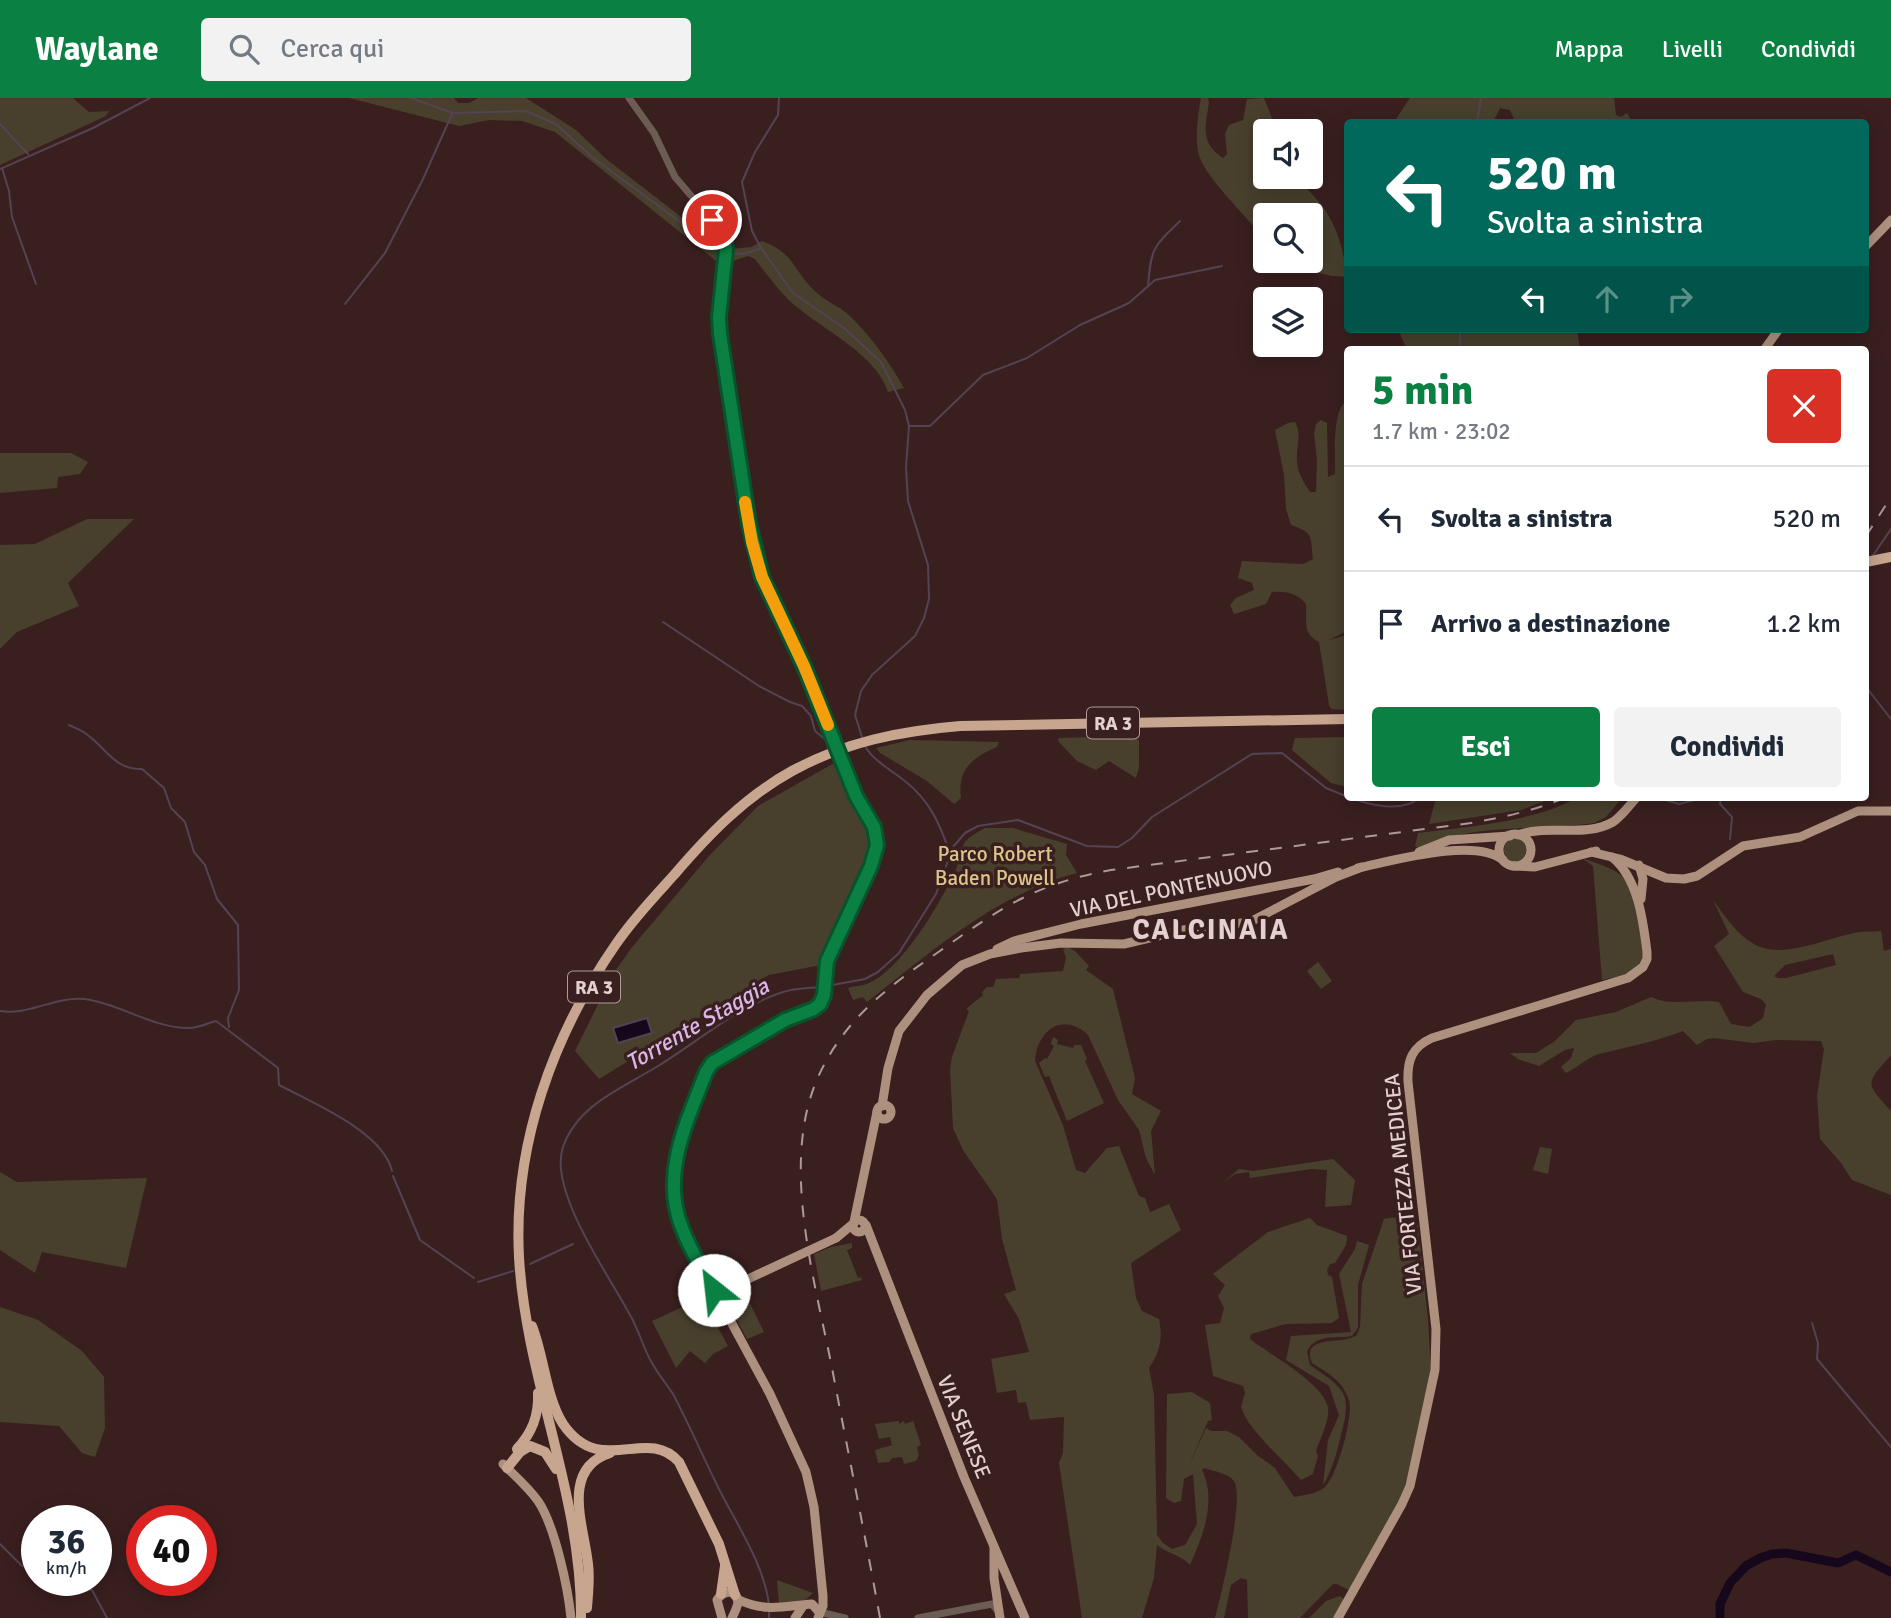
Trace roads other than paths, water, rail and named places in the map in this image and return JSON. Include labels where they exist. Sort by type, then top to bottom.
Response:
[{"type":"highway","points":[[1869,561],[1891,552]]},
{"type":"highway","points":[[1869,556],[1891,557]]},
{"type":"highway","name":"RA 3","points":[[581,1618],[581,1586],[573,1527],[530,1342],[522,1293],[518,1228],[526,1156],[540,1096],[573,1014],[618,941],[706,838],[730,814],[755,794],[792,771],[846,749],[912,730],[960,726],[1344,722]]},
{"type":"highway","name":"RA 3","points":[[587,1613],[586,1576],[580,1535],[532,1326],[524,1254],[527,1187],[545,1098],[553,1072],[577,1017],[622,945],[734,818],[794,776],[846,749]]},
{"type":"highway","points":[[505,1466],[528,1436],[537,1413],[537,1390],[525,1332],[522,1293]]},
{"type":"highway","points":[[532,1326],[541,1348],[555,1406],[564,1425],[580,1441],[591,1448],[614,1451],[662,1449],[674,1457],[684,1471],[726,1562],[736,1597]]},
{"type":"highway","points":[[505,1466],[528,1447],[542,1450],[550,1457],[559,1476],[581,1586]]},
{"type":"highway","points":[[587,1613],[589,1570],[579,1505],[580,1486],[591,1463],[614,1451]]},
{"type":"highway","points":[[721,1594],[726,1562]]},
{"type":"main road","points":[[1869,243],[1891,220]]},
{"type":"main road","points":[[1411,856],[1449,840],[1604,825],[1613,822],[1634,801]]},
{"type":"main road","points":[[1616,855],[1654,874],[1679,880],[1694,877],[1746,846],[1806,835],[1851,813],[1866,810],[1890,811]]},
{"type":"main road","points":[[1725,858],[1748,850],[1808,839],[1853,817],[1890,811]]},
{"type":"main road","points":[[1513,866],[1527,861],[1537,836],[1546,831]]},
{"type":"main road","points":[[1514,835],[1541,860],[1554,861]]},
{"type":"main road","points":[[1503,860],[1500,846],[1514,835]]},
{"type":"main road","points":[[1362,867],[1411,856],[1453,851],[1487,851],[1513,866],[1531,868],[1591,852],[1616,855],[1669,875],[1681,876],[1703,871]]},
{"type":"main road","points":[[1616,855],[1633,884],[1647,959]]},
{"type":"main road","name":"VIA DEL PONTENUOVO","points":[[1018,944],[1091,922],[1362,867]]},
{"type":"main road","name":"VIA SENESE","points":[[1026,1618],[993,1546],[874,1247],[859,1226],[859,1197],[872,1130],[882,1111],[895,1041],[911,1014],[949,974],[990,954],[1018,944],[1118,945],[1189,929],[1247,922],[1362,867]]},
{"type":"main road","points":[[1640,867],[1643,881],[1640,896],[1649,947],[1647,959]]},
{"type":"main road","points":[[1643,881],[1654,874]]},
{"type":"main road","points":[[1316,888],[1322,881],[1320,877]]},
{"type":"main road","name":"VIA FORTEZZA MEDICEA","points":[[1338,1618],[1408,1490],[1435,1366],[1436,1336],[1408,1082],[1411,1054],[1418,1046],[1432,1038],[1627,979],[1640,971],[1647,959]]},
{"type":"main road","points":[[824,1616],[814,1507],[806,1472],[770,1394],[716,1294],[859,1226]]},
{"type":"main road","points":[[729,1317],[728,1303],[732,1286]]},
{"type":"main road","points":[[505,1466],[534,1496],[544,1512],[561,1566],[571,1618]]},
{"type":"main road","points":[[993,1546],[993,1578],[999,1618]]},
{"type":"main road","points":[[993,1578],[998,1568],[1005,1572]]},
{"type":"main road","points":[[782,1609],[795,1618],[815,1594],[820,1576]]},
{"type":"main road","points":[[751,1605],[734,1613],[721,1615],[717,1603],[721,1594],[729,1592],[751,1605],[782,1609],[815,1605],[824,1616]]},
{"type":"main road","points":[[734,1613],[736,1597]]},
{"type":"street","points":[[629,98],[654,133],[675,177],[719,229],[725,244],[720,334],[752,542],[769,595],[804,666],[859,803],[874,827],[877,845],[871,866],[830,954],[824,975],[824,994],[818,1006],[785,1020],[714,1061],[706,1072],[678,1147],[673,1179],[679,1220],[716,1294]]},
{"type":"street","points":[[705,1274],[732,1286]]},
{"type":"street","points":[[918,1618],[994,1605],[999,1618]]},
{"type":"street","points":[[824,1616],[845,1618]]},
{"type":"waterway","points":[[0,169],[93,128],[150,98]]},
{"type":"waterway","points":[[411,98],[453,113],[526,111],[556,124],[592,157],[721,252]]},
{"type":"waterway","points":[[779,98],[778,115],[755,152],[742,182],[752,231],[793,293],[844,328],[881,362],[905,410],[909,426],[906,467],[908,501],[928,565],[929,599],[915,636],[872,675],[861,691],[855,715],[862,737]]},
{"type":"waterway","points":[[1478,119],[1481,98]]},
{"type":"waterway","points":[[345,304],[385,253],[452,114]]},
{"type":"waterway","points":[[0,124],[28,154]]},
{"type":"waterway","points":[[2,168],[9,191],[12,217],[36,284]]},
{"type":"waterway","points":[[1148,286],[1150,263],[1155,249],[1180,221]]},
{"type":"waterway","points":[[730,253],[743,254],[759,249]]},
{"type":"waterway","points":[[909,426],[930,426],[983,375],[1027,358],[1080,325],[1129,303],[1155,280],[1222,266]]},
{"type":"waterway","points":[[1460,333],[1460,346]]},
{"type":"waterway","name":"Torrente Staggia","points":[[1872,557],[1891,529]]},
{"type":"waterway","points":[[663,622],[759,686],[802,706],[811,716],[815,731],[832,742]]},
{"type":"waterway","points":[[1869,691],[1891,719]]},
{"type":"waterway","points":[[69,725],[87,734],[119,763],[142,769],[164,788],[171,808],[185,822],[194,852],[205,865],[217,899],[238,925],[239,990],[228,1018],[229,1027]]},
{"type":"waterway","points":[[865,746],[878,761],[921,797],[938,822],[949,851]]},
{"type":"waterway","name":"Torrente Staggia","points":[[827,986],[865,979],[878,972],[899,953],[936,894],[953,847],[965,833],[978,826],[1018,820],[1087,846],[1118,847],[1132,838],[1152,817],[1252,754],[1282,753],[1326,788],[1344,795]]},
{"type":"waterway","name":"Torrente Staggia","points":[[1361,801],[1395,806],[1415,801]]},
{"type":"waterway","name":"Torrente Staggia","points":[[1668,801],[1679,804],[1691,801]]},
{"type":"waterway","points":[[1720,801],[1720,804],[1732,817],[1730,839]]},
{"type":"waterway","name":"Torrente Staggia","points":[[769,1605],[762,1575],[749,1545],[673,1394],[652,1363],[633,1321],[572,1209],[564,1186],[561,1165],[563,1147],[570,1132],[579,1119],[603,1099],[748,1007],[785,991],[822,987]]},
{"type":"waterway","points":[[0,1011],[21,1011],[63,1000],[85,999],[175,1027],[192,1028],[216,1021],[278,1068],[279,1085],[361,1131],[386,1157],[392,1171]]},
{"type":"waterway","points":[[393,1176],[420,1240],[474,1278]]},
{"type":"waterway","points":[[530,1264],[573,1244]]},
{"type":"waterway","points":[[478,1282],[513,1271]]},
{"type":"waterway","points":[[1812,1323],[1818,1343],[1817,1359],[1891,1447]]},
{"type":"waterway","points":[[0,1544],[21,1565]]},
{"type":"waterway","points":[[1720,1618],[1720,1604],[1730,1583],[1746,1566],[1772,1554],[1786,1553],[1838,1563],[1856,1555],[1891,1572]]},
{"type":"waterway","points":[[95,1596],[107,1618]]},
{"type":"waterway","name":"Torrente Staggia","points":[[769,1610],[769,1618]]},
{"type":"railway","points":[[1869,531],[1891,497]]},
{"type":"railway","points":[[880,1618],[810,1262],[801,1187],[801,1150],[806,1115],[816,1082],[826,1061],[852,1024],[882,994],[980,923],[1018,900],[1060,883],[1111,870],[1471,823],[1557,801]]},
{"type":"district","name":"CALCINAIA","points":[[1211,929]]},
{"type":"park label","name":"Parco Robert Baden Powell","points":[[995,866]]}]
